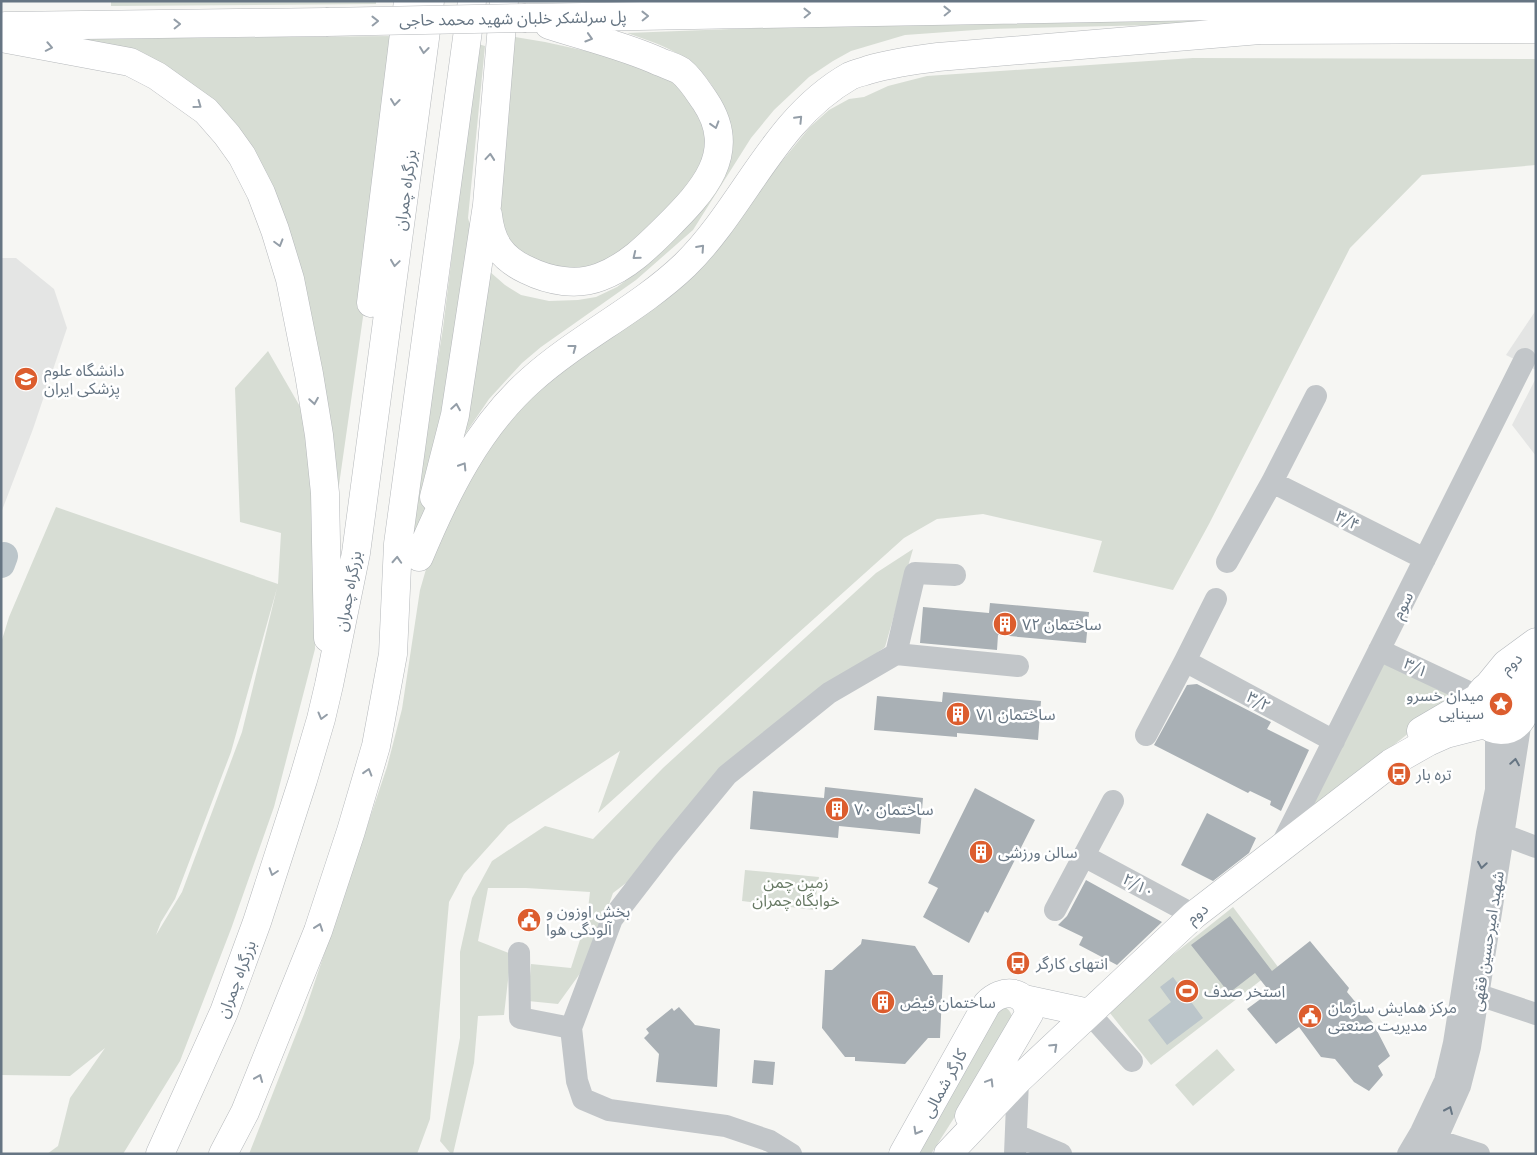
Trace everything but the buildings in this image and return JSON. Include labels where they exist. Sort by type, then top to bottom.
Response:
[{"type":"main road","points":[[329,685],[346,511],[408,1]]},
{"type":"main road","name":"بزرگراه چمران","points":[[160,1154],[224,1012],[257,922],[303,780],[329,685],[356,553],[430,1]]},
{"type":"main road","points":[[392,654],[398,544],[472,1]]},
{"type":"main road","points":[[232,1154],[245,1112],[318,931],[351,832],[376,746],[392,654],[455,415],[487,205],[504,1]]},
{"type":"main road","name":"پل سرلشکر خلبان شهید محمد حاجی","points":[[1,26],[996,11],[1321,4],[1536,3]]},
{"type":"main road","points":[[487,205],[490,231],[496,245],[504,256],[520,267],[539,276],[560,281],[576,282],[599,278],[633,259],[685,209],[704,188],[712,173],[718,153],[717,129],[710,108],[697,88],[681,71],[643,54],[526,18]]},
{"type":"main road","points":[[419,557],[456,476],[483,434],[510,400],[574,346],[657,288],[684,266],[714,232],[780,139],[820,98],[852,76],[892,63],[938,57],[1260,30],[1536,29]]},
{"type":"main road","points":[[1,38],[130,62],[157,76],[206,111],[242,156],[261,193],[276,230],[290,279],[319,435],[325,493],[329,685]]},
{"type":"main road","name":"دوم","points":[[1391,763],[1413,736],[1484,691],[1506,664],[1536,642]]},
{"type":"main road","name":"دوم","points":[[1523,713],[1533,674]]},
{"type":"main road","points":[[1501,682],[1515,686],[1521,692],[1523,713],[1510,728],[1491,727],[1481,720],[1477,708],[1484,691],[1501,682]]},
{"type":"main road","name":"دوم","points":[[948,1154],[1018,1080],[1194,915],[1391,763],[1446,734],[1491,727]]},
{"type":"main road","name":"کارگر شمالی","points":[[903,1154],[992,998],[1008,993],[1024,1011]]},
{"type":"main road","points":[[948,1154],[1024,1011],[1089,1013]]},
{"type":"main road","points":[[140,1154],[192,1081]]},
{"type":"main road","points":[[223,1154],[245,1112]]},
{"type":"street","name":"سوم","points":[[1279,850],[1525,359]]},
{"type":"street","points":[[1227,562],[1272,482],[1316,396]]},
{"type":"street","name":"۳/۴","points":[[1272,482],[1425,559]]},
{"type":"street","points":[[896,654],[916,573],[954,575]]},
{"type":"street","points":[[1146,735],[1216,599]]},
{"type":"street","name":"۳/۱","points":[[1379,650],[1484,691]]},
{"type":"street","points":[[791,1154],[770,1142],[726,1126],[609,1110],[583,1099],[577,1081],[571,1028],[612,919],[727,774],[829,692],[896,654],[1018,666]]},
{"type":"street","name":"۳/۲","points":[[1185,661],[1334,740]]},
{"type":"street","name":"شهید امیرحسین فقهی","points":[[1408,1154],[1428,1142],[1454,1043],[1470,994],[1496,834],[1523,713]]},
{"type":"street","name":"شهید امیرحسین فقهی","points":[[1491,727],[1496,790],[1496,834]]},
{"type":"street","points":[[1055,910],[1113,801]]},
{"type":"street","points":[[1496,834],[1536,847]]},
{"type":"street","name":"۲/۱۰","points":[[1084,856],[1194,915]]},
{"type":"street","points":[[519,953],[520,1018],[571,1028]]},
{"type":"street","points":[[1470,994],[1536,1014]]},
{"type":"street","points":[[1089,1013],[1132,1061]]},
{"type":"street","points":[[1018,1080],[1015,1145],[1061,1154]]},
{"type":"street","points":[[1428,1142],[1479,1154]]},
{"type":"shaded area","name":"دانشگاه علوم پزشکی ایران","points":[[1,258],[16,258],[54,289],[67,328],[33,429],[1,513]]},
{"type":"shaded area","points":[[1536,310],[1536,370],[1506,355]]},
{"type":"shaded area","points":[[1536,378],[1536,456],[1512,425]]},
{"type":"shaded area","points":[[1173,977],[1203,1018],[1167,1045],[1148,1020],[1171,1002],[1160,987]]},
{"type":"green space","points":[[111,1],[376,1],[376,4],[111,6]]},
{"type":"green space","points":[[1180,17],[1361,20],[989,29],[905,35],[851,51],[833,61],[809,77],[774,110],[751,138],[693,230],[636,280],[541,347],[522,363],[489,399],[457,446],[407,554],[443,328],[478,44],[485,46],[468,218],[480,259],[489,271],[505,285],[521,295],[549,301],[578,300],[596,297],[617,287],[656,256],[728,136],[719,98],[702,73],[680,55],[627,33],[863,24]]},
{"type":"green space","points":[[396,36],[364,310],[330,548],[327,428],[234,124],[58,39]]},
{"type":"green space","points":[[509,36],[632,61],[669,75],[701,110],[707,149],[691,189],[615,258],[585,270],[555,266],[522,252],[512,245],[498,222]]},
{"type":"green space","points":[[1193,58],[1536,59],[1536,165],[1422,175],[1350,248],[1209,524],[1173,590],[1093,572],[1102,541],[983,514],[937,519],[904,538],[598,813],[620,751],[508,825],[464,874],[449,902],[430,1119],[417,1154],[249,1154],[304,1014],[387,767],[402,709],[420,590],[431,552],[491,436],[768,178],[810,127],[829,110],[849,99],[864,97],[888,86],[927,76]]},
{"type":"green space","points":[[268,351],[302,410],[316,505],[315,649],[274,807],[231,929],[180,1061],[123,1154],[47,1154],[58,1146],[70,1098],[105,1048],[70,1076],[1,1075],[1,643],[9,617],[56,507],[278,584],[281,533],[240,522],[235,388]],"holes":[[[277,588],[242,732],[182,892],[156,935],[161,922],[175,899],[231,752]]]},
{"type":"green space","points":[[913,549],[885,647],[747,747],[643,870],[613,893],[589,961],[558,1004],[528,1001],[531,964],[571,968],[587,918],[590,892],[488,888],[478,941],[511,954],[504,1015],[478,1016],[474,1063],[453,1154],[451,1154],[440,1141],[460,1038],[460,952],[472,898],[492,861],[545,826],[593,839],[663,768],[876,573]]},
{"type":"green space","points":[[1383,663],[1454,697],[1306,815]]},
{"type":"green space","name":"زمین چمن خوابگاه چمران","points":[[745,870],[819,877],[814,910],[742,901]]},
{"type":"green space","name":"استخر صدف","points":[[1233,907],[1278,967],[1151,1065],[1106,1008]]},
{"type":"green space","points":[[1001,1004],[1011,1014],[1011,1029],[931,1154],[913,1154]]},
{"type":"green space","points":[[1217,1049],[1235,1070],[1193,1106],[1175,1085]]},
{"type":"waterway","points":[[1,564],[4,556]]},
{"type":"place","name":"دانشگاه علوم پزشکی ایران","points":[[26,379]]},
{"type":"place","name":"ساختمان ۷۲","points":[[1005,624]]},
{"type":"place","name":"میدان خسرو سینایی","points":[[1501,704]]},
{"type":"place","name":"ساختمان ۷۱","points":[[958,714]]},
{"type":"place","name":"تره بار","points":[[1399,774]]},
{"type":"place","name":"ساختمان ۷۰","points":[[837,809]]},
{"type":"place","name":"سالن ورزشی","points":[[981,852]]},
{"type":"place","name":"بخش اوزون و آلودگی هوا","points":[[529,920]]},
{"type":"place","name":"انتهای کارگر","points":[[1018,963]]},
{"type":"place","name":"استخر صدف","points":[[1187,991]]},
{"type":"place","name":"ساختمان فیض","points":[[883,1002]]},
{"type":"place","name":"مرکز همایش سازمان مدیریت صنعتی","points":[[1310,1016]]}]
